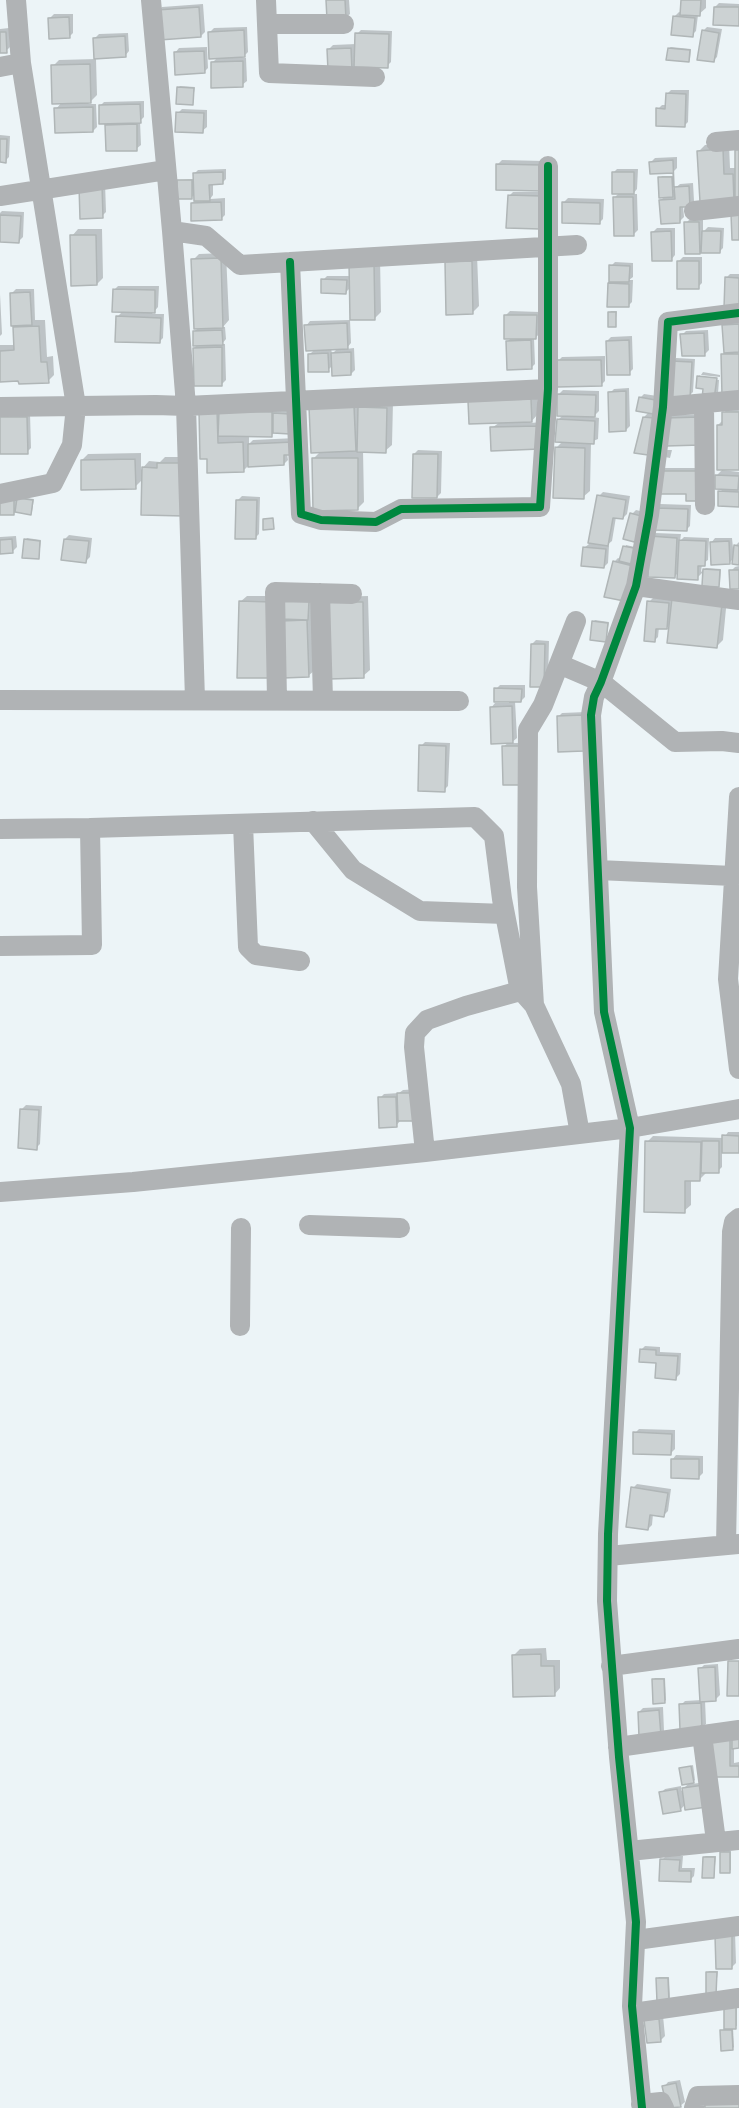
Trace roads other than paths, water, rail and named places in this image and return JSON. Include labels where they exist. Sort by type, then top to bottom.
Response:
[{"type":"street","points":[[0,494],[53,483],[72,445],[76,406],[21,63],[16,0]]},
{"type":"street","points":[[151,0],[186,406],[195,700]]},
{"type":"street","points":[[266,0],[269,73],[375,77]]},
{"type":"street","points":[[267,24],[344,24]]},
{"type":"street","points":[[0,67],[21,63]]},
{"type":"street","points":[[716,142],[739,140]]},
{"type":"street","points":[[290,262],[301,514],[321,520],[376,522],[402,509],[540,507],[548,389],[548,166]]},
{"type":"street","points":[[0,196],[166,170]]},
{"type":"street","points":[[694,211],[739,206]]},
{"type":"street","points":[[172,231],[206,236],[240,265],[577,245]]},
{"type":"street","points":[[664,2108],[661,2102],[641,2106],[633,2013],[636,1922],[618,1747],[607,1601],[630,1128],[604,1011],[591,715],[594,697],[636,586],[650,514],[663,407],[668,322],[739,313]]},
{"type":"street","points":[[0,407],[186,406],[548,389]]},
{"type":"street","points":[[663,407],[739,400]]},
{"type":"street","points":[[704,403],[705,505]]},
{"type":"street","points":[[636,586],[739,600]]},
{"type":"street","points":[[277,700],[275,592],[352,594]]},
{"type":"street","points":[[320,593],[323,700]]},
{"type":"street","points":[[527,998],[528,730],[543,705],[576,621]]},
{"type":"street","points":[[559,664],[601,682],[675,742],[739,743]]},
{"type":"street","points":[[0,700],[459,701]]},
{"type":"street","points":[[739,797],[728,979],[739,1069]]},
{"type":"street","points":[[0,829],[475,817],[494,836],[505,914],[527,998],[571,1084],[580,1134]]},
{"type":"street","points":[[313,821],[353,870],[420,911],[505,914]]},
{"type":"street","points":[[243,824],[248,947],[256,956],[300,961]]},
{"type":"street","points":[[0,946],[92,945],[90,828]]},
{"type":"street","points":[[598,870],[733,876]]},
{"type":"street","points":[[425,1152],[414,1047],[415,1034],[427,1020],[465,1006],[527,998]]},
{"type":"street","points":[[0,1192],[134,1182],[425,1152],[630,1128],[739,1109]]},
{"type":"street","points":[[608,1556],[733,1545],[735,1322],[732,1232],[734,1222],[739,1218]]},
{"type":"street","points":[[309,1225],[400,1228]]},
{"type":"street","points":[[240,1326],[241,1228]]},
{"type":"street","points":[[611,1666],[739,1649]]},
{"type":"street","points":[[618,1747],[739,1730]]},
{"type":"street","points":[[702,1735],[716,1841]]},
{"type":"street","points":[[629,1851],[739,1839]]},
{"type":"street","points":[[636,1940],[739,1926]]},
{"type":"street","points":[[633,2013],[739,1998]]},
{"type":"street","points":[[694,2108],[698,2096],[739,2095]]}]
